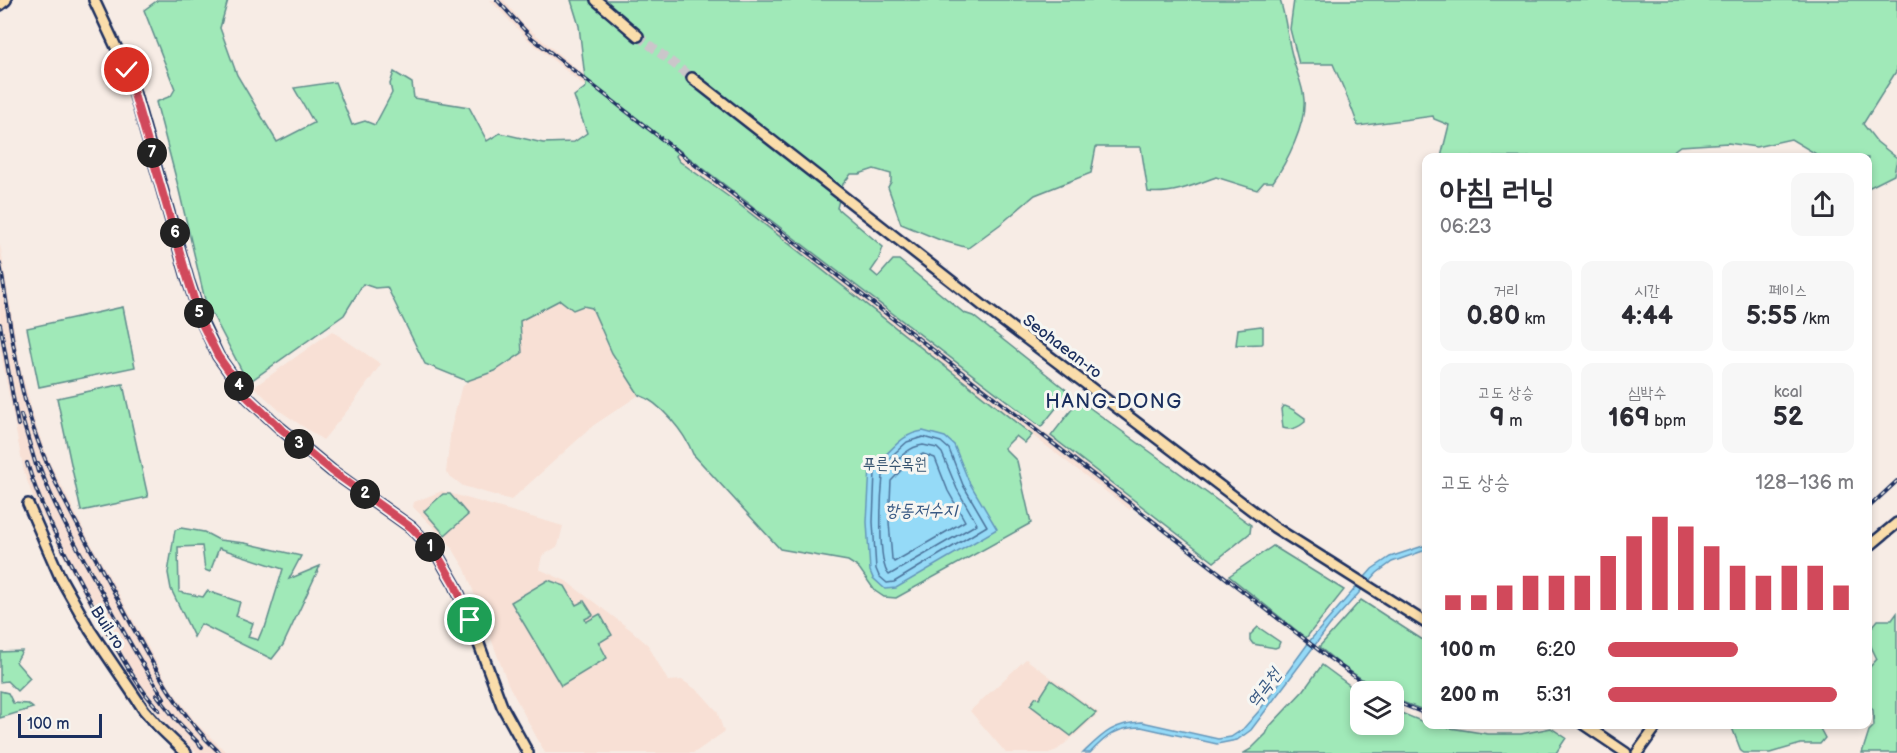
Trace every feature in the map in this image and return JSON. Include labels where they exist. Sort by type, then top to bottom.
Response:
[{"type":"main road","points":[[0,5],[6,0]]},
{"type":"main road","points":[[94,0],[130,77],[188,280],[202,324],[218,356],[248,398],[280,428],[332,471],[412,528],[437,554],[455,585],[502,706],[528,753]]},
{"type":"main road","points":[[596,0],[638,36]]},
{"type":"main road","name":"Seohaean-ro","points":[[692,78],[982,305],[1274,527],[1422,620]]},
{"type":"main road","name":"Buil-ro","points":[[28,504],[60,577],[90,630],[144,710],[186,753]]},
{"type":"main road","points":[[1872,545],[1897,523]]},
{"type":"main road","points":[[1590,729],[1626,753]]},
{"type":"main road","points":[[1637,753],[1654,729]]},
{"type":"shaded area","points":[[490,0],[504,0],[522,23],[584,75],[586,87],[526,38]]},
{"type":"shaded area","points":[[679,150],[1135,503],[1130,510],[736,202],[679,161],[676,156]]},
{"type":"shaded area","points":[[0,244],[21,370],[37,429],[50,463],[170,687],[197,724],[227,753],[197,753],[169,727],[137,687],[105,635],[36,505],[24,472],[0,349]]},
{"type":"shaded area","points":[[560,300],[593,308],[612,353],[639,395],[594,425],[511,500],[463,486],[446,473],[451,428],[461,389],[467,381],[495,371],[519,321]]},
{"type":"shaded area","points":[[332,331],[381,364],[352,405],[323,440],[280,411],[254,387]]},
{"type":"shaded area","points":[[442,491],[563,526],[558,546],[542,556],[539,569],[566,581],[631,630],[648,645],[668,681],[682,680],[700,692],[717,711],[724,732],[694,753],[545,753],[508,684],[465,569],[449,543],[413,507],[414,502]]},
{"type":"shaded area","points":[[1026,659],[1099,713],[1057,750],[1049,753],[1006,753],[970,711]]},
{"type":"green space","name":"푸른수목원","points":[[158,0],[228,0],[220,28],[237,75],[277,142],[314,123],[294,88],[335,82],[352,125],[365,121],[375,125],[392,93],[390,84],[394,72],[412,83],[414,98],[469,107],[487,141],[500,133],[543,143],[574,142],[587,133],[574,96],[586,87],[579,26],[571,0],[1280,0],[1293,61],[1302,88],[1304,110],[1295,143],[1284,164],[1273,182],[1264,182],[1257,190],[1216,177],[1174,191],[1148,192],[1141,147],[1096,147],[1091,173],[1035,195],[968,248],[940,240],[901,224],[888,187],[891,174],[874,169],[851,174],[843,184],[837,208],[883,247],[871,271],[878,277],[893,260],[899,260],[964,313],[973,316],[1069,392],[1041,427],[679,150],[676,156],[679,161],[736,202],[1032,435],[1025,443],[1016,436],[1004,448],[1017,461],[1031,523],[896,598],[884,597],[875,591],[859,568],[848,561],[780,549],[693,454],[671,419],[655,404],[639,395],[612,353],[592,308],[583,306],[573,310],[560,300],[520,321],[522,353],[495,371],[467,381],[425,364],[387,287],[375,288],[363,284],[344,315],[252,380],[243,373],[205,300],[156,102],[171,96],[175,89],[144,10]]},
{"type":"green space","points":[[1294,0],[1897,0],[1897,70],[1863,124],[1877,142],[1897,158],[1894,175],[1872,186],[1872,153],[1814,153],[1791,139],[1756,147],[1728,143],[1680,146],[1671,153],[1442,153],[1449,125],[1434,119],[1433,116],[1358,126],[1333,64],[1299,64],[1290,29]]},
{"type":"green space","points":[[123,307],[135,367],[39,387],[27,328]]},
{"type":"green space","points":[[1263,327],[1262,344],[1236,345],[1238,329]]},
{"type":"green space","points":[[123,384],[148,497],[81,511],[57,398]]},
{"type":"green space","points":[[1079,400],[1251,525],[1250,533],[1214,562],[1051,436]]},
{"type":"green space","points":[[1283,406],[1305,418],[1305,422],[1295,428],[1283,428],[1281,409]]},
{"type":"green space","points":[[443,494],[450,494],[468,515],[445,535],[424,511]]},
{"type":"green space","points":[[181,528],[204,532],[219,540],[245,543],[301,556],[289,579],[320,566],[283,645],[272,659],[201,624],[194,637],[171,589],[168,573],[175,530]],"holes":[[[202,546],[205,570],[210,572],[219,548],[283,569],[265,628],[258,640],[248,637],[253,623],[236,616],[240,602],[207,591],[203,597],[179,592],[178,547]]]},
{"type":"green space","points":[[1273,546],[1344,590],[1306,638],[1229,576]]},
{"type":"green space","points":[[548,580],[565,586],[576,605],[584,601],[593,615],[585,619],[586,622],[600,614],[612,635],[599,643],[607,658],[561,686],[511,602]]},
{"type":"green space","points":[[1361,600],[1422,639],[1422,710],[1404,703],[1404,681],[1365,681],[1319,647]]},
{"type":"green space","points":[[1897,613],[1897,753],[1862,753],[1869,731],[1874,726],[1872,665],[1877,659],[1872,648],[1872,627],[1878,620],[1892,620]]},
{"type":"green space","points":[[1258,627],[1280,642],[1278,647],[1253,644],[1250,635]]},
{"type":"green space","points":[[22,651],[16,662],[30,678],[17,691],[7,681],[0,682],[0,652]]},
{"type":"green space","points":[[1322,665],[1350,686],[1350,735],[1404,735],[1404,714],[1422,721],[1422,729],[1521,734],[1552,729],[1566,738],[1556,753],[1244,753],[1266,734],[1270,726],[1304,690]]},
{"type":"green space","points":[[1051,680],[1096,713],[1071,736],[1030,705],[1036,697],[1039,699]]},
{"type":"green space","points":[[0,691],[8,693],[13,703],[28,704],[33,708],[0,718]]},
{"type":"green space","points":[[1733,729],[1820,729],[1825,738],[1820,744],[1801,744],[1770,753],[1741,751]]},
{"type":"water","name":"항동저수지","points":[[923,431],[945,437],[954,445],[969,482],[997,529],[896,588],[885,589],[873,578],[870,571],[867,522],[870,467],[907,436]]},
{"type":"water","points":[[1422,546],[1422,551],[1392,562],[1377,573],[1330,625],[1251,730],[1237,740],[1217,744],[1132,727],[1112,734],[1090,753],[1083,753],[1109,731],[1132,723],[1142,722],[1218,739],[1231,737],[1243,729],[1259,711],[1312,638],[1372,569],[1390,557]]},
{"type":"tunnel","points":[[638,36],[692,78]]},
{"type":"railway","points":[[497,0],[532,38],[1361,681]]},
{"type":"railway","points":[[0,264],[23,393],[35,434],[53,477],[158,673],[186,715],[220,753]]},
{"type":"railway","points":[[0,324],[18,425]]},
{"type":"railway","points":[[21,415],[38,472]]},
{"type":"railway","points":[[27,463],[49,521],[77,576],[125,663],[159,710]]},
{"type":"railway","points":[[38,463],[74,542],[130,644],[164,698]]},
{"type":"railway","points":[[1872,504],[1897,481]]},
{"type":"railway","points":[[157,695],[177,721],[202,747]]},
{"type":"railway","points":[[1404,705],[1422,712]]},
{"type":"district","name":"HANG-DONG","points":[[1114,402]]},
{"type":"route","points":[[127,70],[202,324],[218,356],[248,398],[280,428],[332,471],[412,528],[437,554],[455,585],[470,620]]},
{"type":"water label","name":"역곡천","points":[[1264,688]]}]
